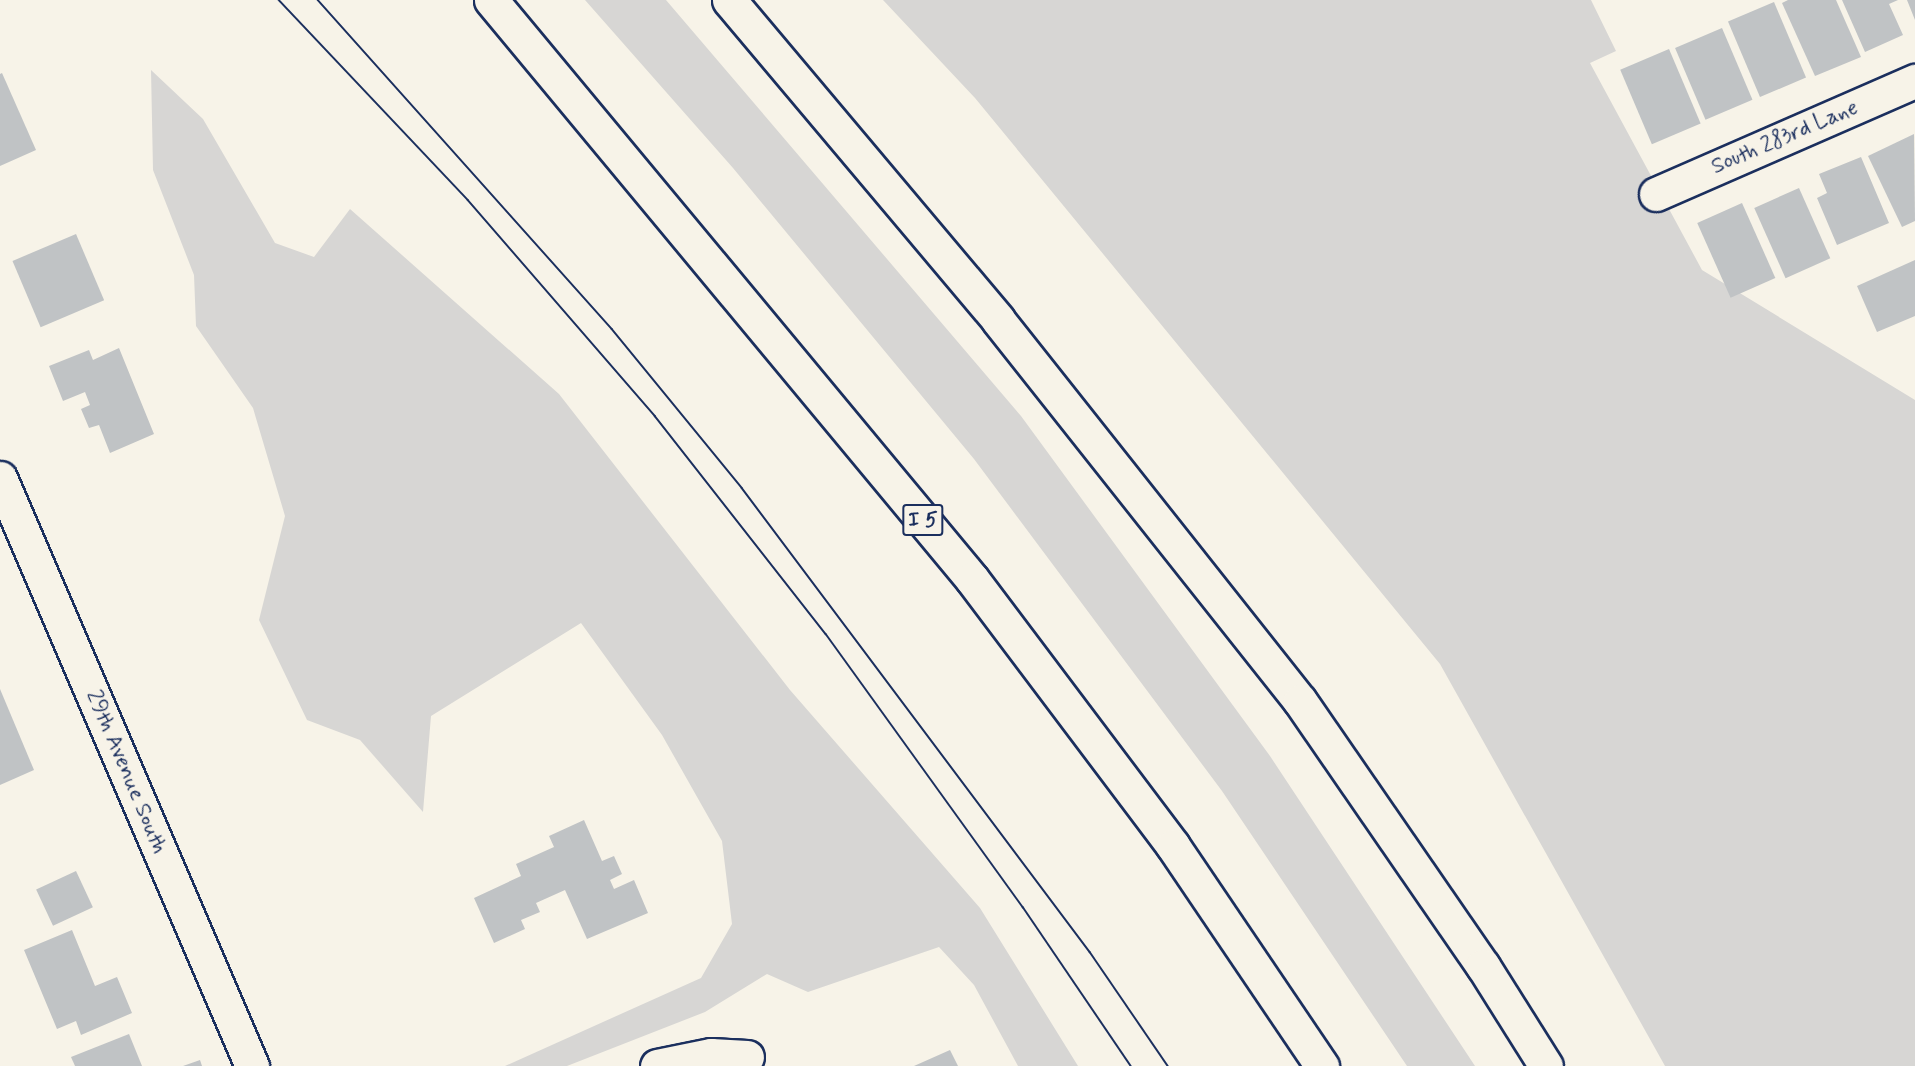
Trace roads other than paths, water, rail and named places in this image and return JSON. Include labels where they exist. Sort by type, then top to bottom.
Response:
[{"type":"main road","name":"I 5","points":[[491,0],[972,579],[1173,846],[1322,1066]]},
{"type":"main road","points":[[729,0],[998,320],[1300,701],[1483,966],[1546,1066]]},
{"type":"main road","name":"South 283rd Lane","points":[[1656,194],[1915,81]]},
{"type":"main road","name":"29th Avenue South","points":[[0,478],[252,1066]]},
{"type":"main road","points":[[657,1066],[711,1055],[747,1057]]},
{"type":"tram line","points":[[279,0],[468,200],[655,416],[826,634],[1023,907],[1131,1066]]},
{"type":"tram line","points":[[318,0],[612,329],[742,488],[1090,952],[1168,1066]]}]
